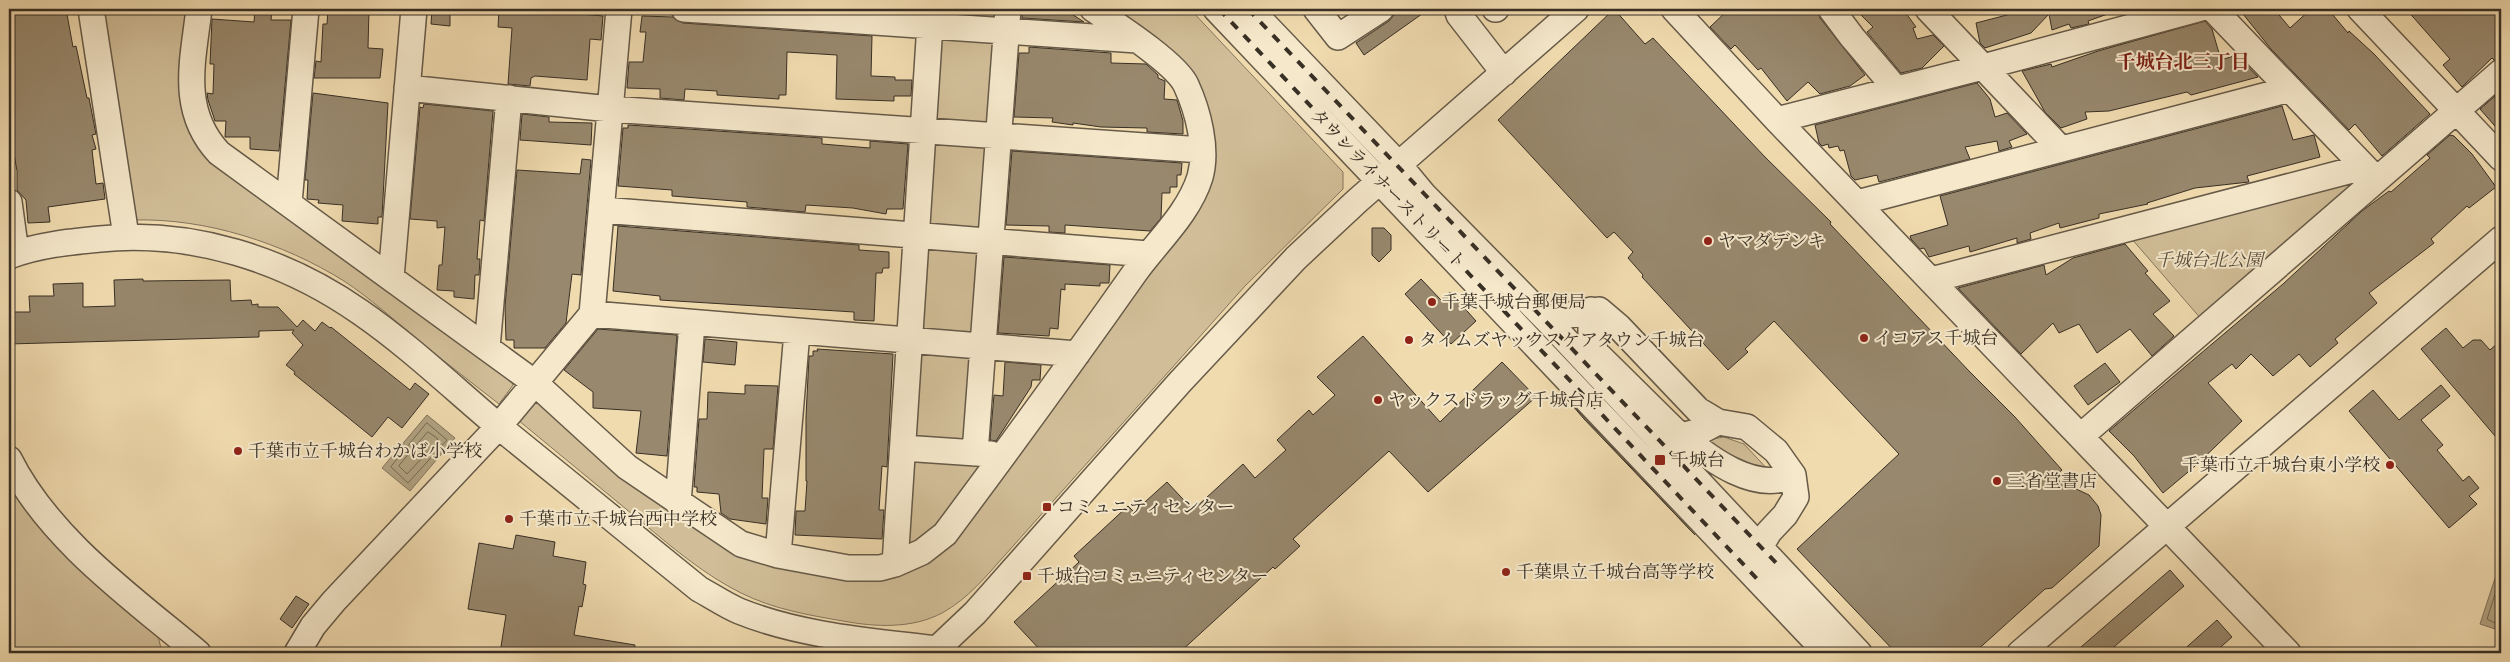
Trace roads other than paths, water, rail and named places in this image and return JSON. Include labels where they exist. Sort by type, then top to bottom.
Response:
[{"type":"street","points":[[91,9],[126,236]]},
{"type":"street","points":[[199,9],[191,79],[192,105],[207,140],[219,153],[535,383],[627,467],[678,503],[741,544],[778,555],[848,568],[880,568],[895,564],[922,552],[945,534],[1078,354],[1148,254],[1186,206],[1200,177],[1202,150],[1196,113],[1185,83],[1160,56],[1093,9]]},
{"type":"street","points":[[289,203],[306,9]]},
{"type":"street","points":[[391,278],[414,9]]},
{"type":"street","points":[[297,653],[313,626],[334,601],[499,426],[592,314],[619,9]]},
{"type":"street","points":[[684,9],[1007,20],[1137,40]]},
{"type":"street","name":"タウンライナーストリート","points":[[1216,9],[1390,173],[1423,194],[1546,319],[1859,653]]},
{"type":"street","name":"タウンライナーストリート","points":[[1250,9],[1390,173],[1827,653]]},
{"type":"street","points":[[1316,9],[1338,37],[1381,9]]},
{"type":"street","points":[[1457,9],[1459,15],[1504,73]]},
{"type":"street","points":[[9,202],[13,254],[53,244],[126,236],[170,238],[213,245],[253,257],[310,281],[361,312],[699,589],[737,610],[777,624],[819,633],[938,652],[975,614],[1180,382],[1296,258],[1576,9]]},
{"type":"street","points":[[1674,9],[1777,120],[2288,653]]},
{"type":"street","points":[[1831,9],[1896,89]]},
{"type":"street","points":[[1928,9],[2060,148]]},
{"type":"street","points":[[1777,120],[2198,9]]},
{"type":"street","points":[[2213,9],[2371,174]]},
{"type":"street","points":[[2360,9],[2501,158]]},
{"type":"street","points":[[895,564],[931,17]]},
{"type":"street","points":[[975,453],[1007,20]]},
{"type":"street","points":[[2081,436],[2371,174],[2456,110],[2501,72]]},
{"type":"street","points":[[408,88],[610,109],[1202,150]]},
{"type":"street","points":[[1858,203],[2060,148],[2290,89]]},
{"type":"street","points":[[487,348],[509,98]]},
{"type":"street","points":[[1931,280],[2371,174]]},
{"type":"street","points":[[602,210],[1148,254]]},
{"type":"street","points":[[2020,653],[2501,239]]},
{"type":"street","points":[[1591,310],[1591,338],[1596,353],[1700,451],[1730,468],[1758,480],[1777,482],[1793,475]]},
{"type":"street","points":[[1546,319],[1599,310],[1698,410],[1718,422],[1747,427],[1776,451],[1793,475],[1796,497],[1785,515],[1769,532],[1760,547]]},
{"type":"street","points":[[592,314],[910,342],[1078,354]]},
{"type":"street","points":[[678,503],[692,323]]},
{"type":"street","points":[[778,555],[797,332]]},
{"type":"street","points":[[1682,436],[1703,430],[1718,422]]},
{"type":"street","points":[[903,448],[1004,455]]},
{"type":"street","points":[[9,459],[47,518],[73,546],[198,653]]},
{"type":"water","points":[[427,415],[455,438],[410,491],[382,468]]},
{"type":"water","points":[[2501,560],[2501,631],[2480,624]]},
{"type":"railway","points":[[1219,9],[1761,583]]},
{"type":"railway","points":[[1248,9],[1779,566]]},
{"type":"place","name":"ヤマダデンキ","points":[[1708,241]]},
{"type":"place","name":"千葉千城台郵便局","points":[[1432,302]]},
{"type":"place","name":"イコアス千城台","points":[[1864,338]]},
{"type":"place","name":"タイムズヤックスケアタウン千城台","points":[[1409,340]]},
{"type":"place","name":"ヤックスドラッグ千城台店","points":[[1378,400]]},
{"type":"place","name":"千葉市立千城台わかば小学校","points":[[238,451]]},
{"type":"place","name":"千城台","points":[[1660,460]]},
{"type":"place","name":"千葉市立千城台東小学校","points":[[2390,465]]},
{"type":"place","name":"三省堂書店","points":[[1997,481]]},
{"type":"place","name":"コミュニティセンター","points":[[1047,507]]},
{"type":"place","name":"千葉市立千城台西中学校","points":[[509,519]]},
{"type":"place","name":"千葉県立千城台高等学校","points":[[1506,572]]},
{"type":"place","name":"千城台コミュニティセンター","points":[[1027,576]]},
{"type":"district","name":"千城台北三丁目","points":[[2183,62]]},
{"type":"park label","name":"千城台北公園","points":[[2209,260]]}]
